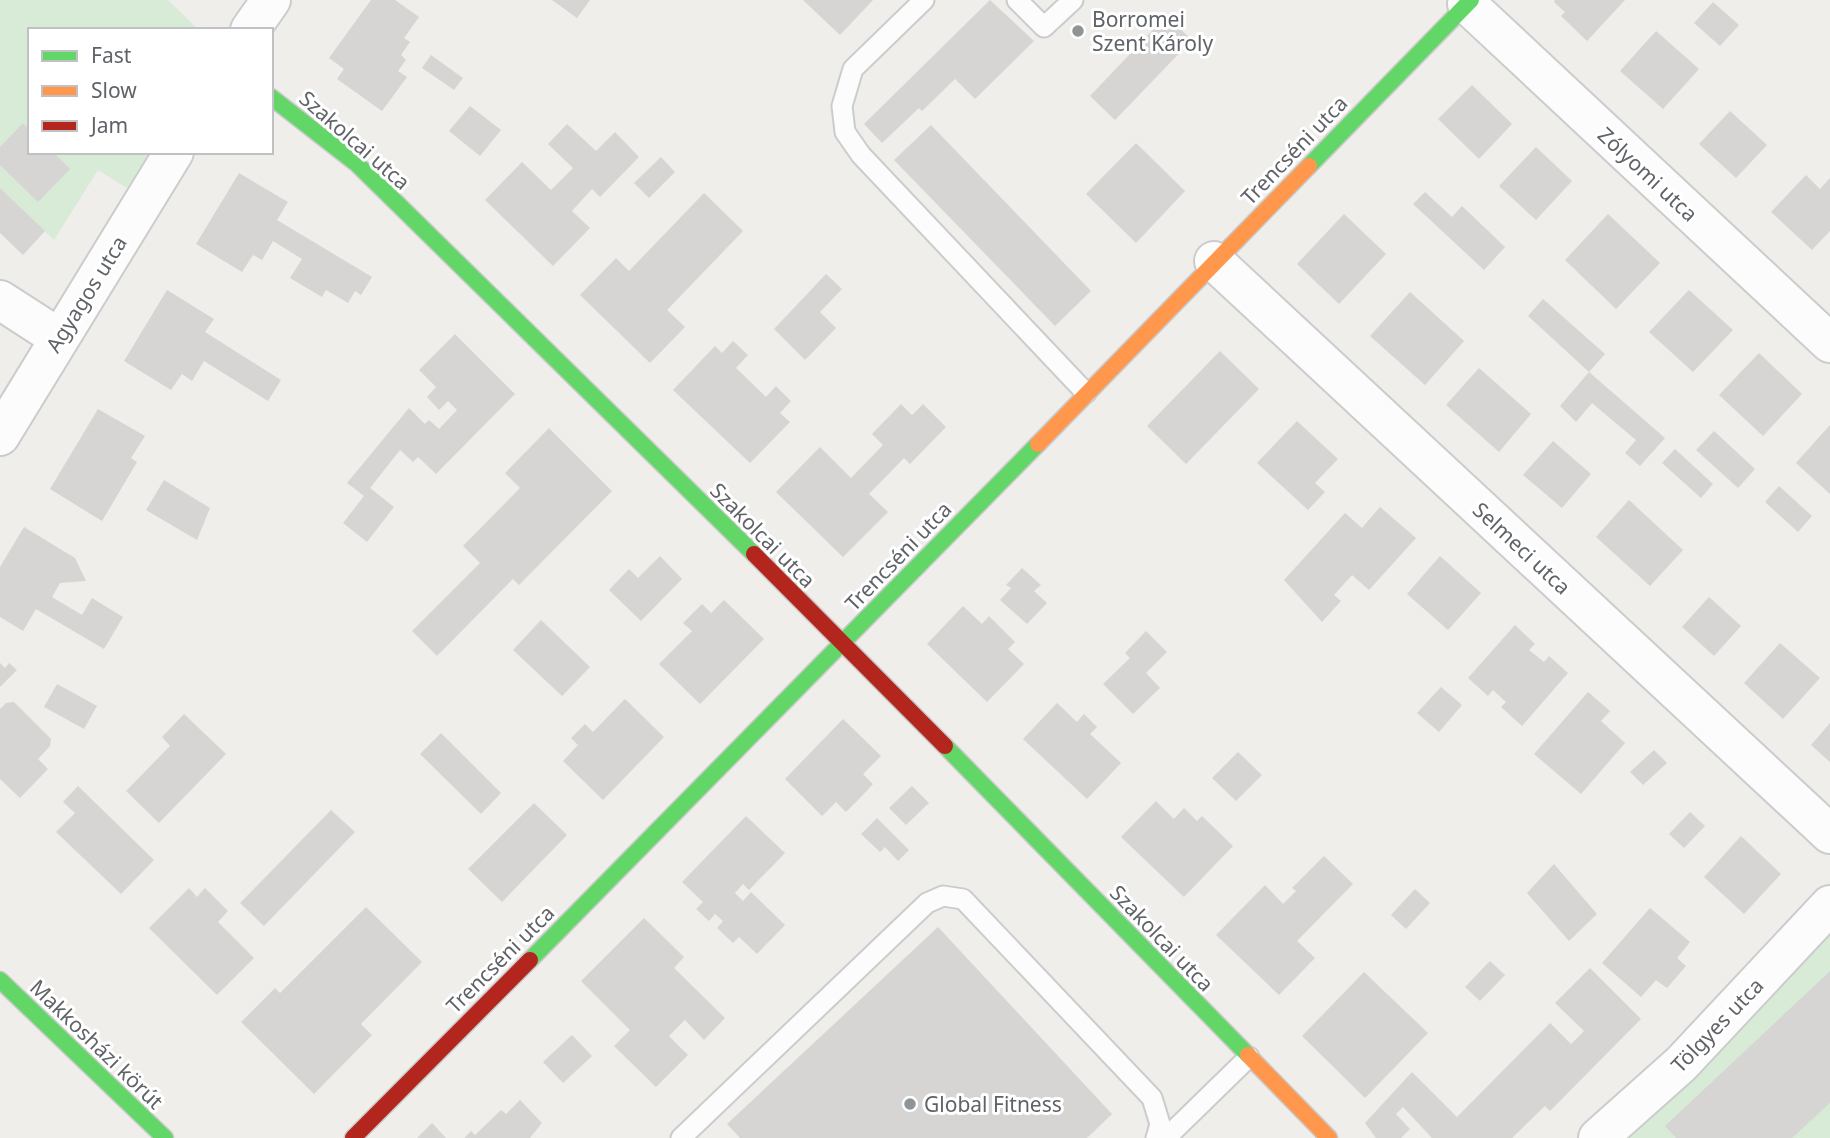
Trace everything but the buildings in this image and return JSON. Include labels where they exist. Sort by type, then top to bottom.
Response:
[{"type":"street","points":[[251,28],[271,0]]},
{"type":"street","name":"Trencséni utca","points":[[353,1138],[844,642],[1469,2]]},
{"type":"street","name":"Zólyomi utca","points":[[1469,2],[1830,343]]},
{"type":"street","name":"Szakolcai utca","points":[[273,99],[357,164],[844,642],[1329,1138]]},
{"type":"street","name":"Agyagos utca","points":[[0,436],[173,154]]},
{"type":"street","name":"Selmeci utca","points":[[1214,261],[1830,834]]},
{"type":"street","points":[[0,300],[59,338]]},
{"type":"street","name":"Tölgyes utca","points":[[1598,1138],[1681,1064],[1830,905]]},
{"type":"street","name":"Makkosházi körút","points":[[0,979],[165,1138]]},
{"type":"lane","points":[[924,0],[853,69],[842,106],[845,132],[861,155],[1086,393]]},
{"type":"lane","points":[[1017,0],[1044,27],[1073,0]]},
{"type":"lane","points":[[691,1134],[928,903],[943,895],[963,899],[1152,1098],[1160,1124],[1156,1138]]},
{"type":"lane","points":[[1166,1138],[1250,1057]]},
{"type":"green space","points":[[0,0],[168,0],[197,28],[28,28],[28,154],[149,154],[127,188],[98,170],[54,240],[0,188]]},
{"type":"green space","points":[[1830,931],[1830,1138],[1616,1138],[1801,965]]},
{"type":"traffic: fast","points":[[1309,166],[1471,0]]},
{"type":"traffic: fast","points":[[273,99],[357,164],[754,554]]},
{"type":"traffic: fast","points":[[530,960],[1038,444]]},
{"type":"traffic: fast","points":[[945,746],[1248,1055]]},
{"type":"traffic: fast","points":[[0,980],[165,1138]]},
{"type":"traffic: slow","points":[[1038,444],[1309,166]]},
{"type":"traffic: slow","points":[[1248,1055],[1329,1138]]},
{"type":"traffic: jam","points":[[754,554],[945,746]]},
{"type":"traffic: jam","points":[[353,1138],[530,960]]},
{"type":"place","name":"Borromei Szent Károly","points":[[1078,31]]},
{"type":"place","name":"Global Fitness","points":[[910,1104]]}]
